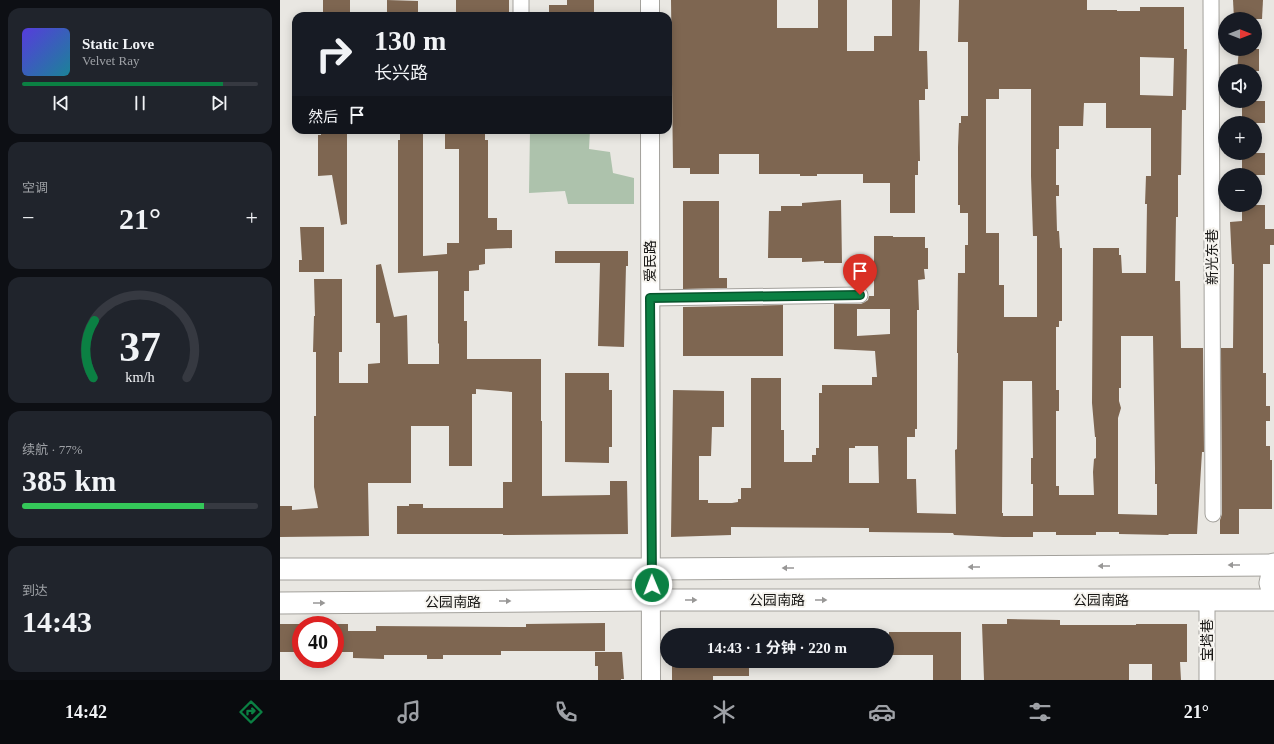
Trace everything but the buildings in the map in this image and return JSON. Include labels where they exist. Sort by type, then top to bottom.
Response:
[{"type":"main road","points":[[280,568],[651,569],[1274,565],[1270,583],[1274,597]]},
{"type":"main road","name":"公园南路","points":[[280,603],[652,600],[1274,600]]},
{"type":"street","points":[[521,0],[521,12]]},
{"type":"street","points":[[650,0],[650,12]]},
{"type":"street","name":"新光东巷","points":[[1211,0],[1213,514]]},
{"type":"street","name":"爱民路","points":[[650,134],[651,680]]},
{"type":"street","points":[[650,298],[860,295]]},
{"type":"street","name":"宝塔巷","points":[[1207,680],[1208,600]]},
{"type":"green space","points":[[530,134],[590,134],[589,149],[610,152],[613,173],[634,178],[634,204],[568,204],[565,191],[529,193]]},
{"type":"route","points":[[652,585],[650,298],[860,295]]}]
